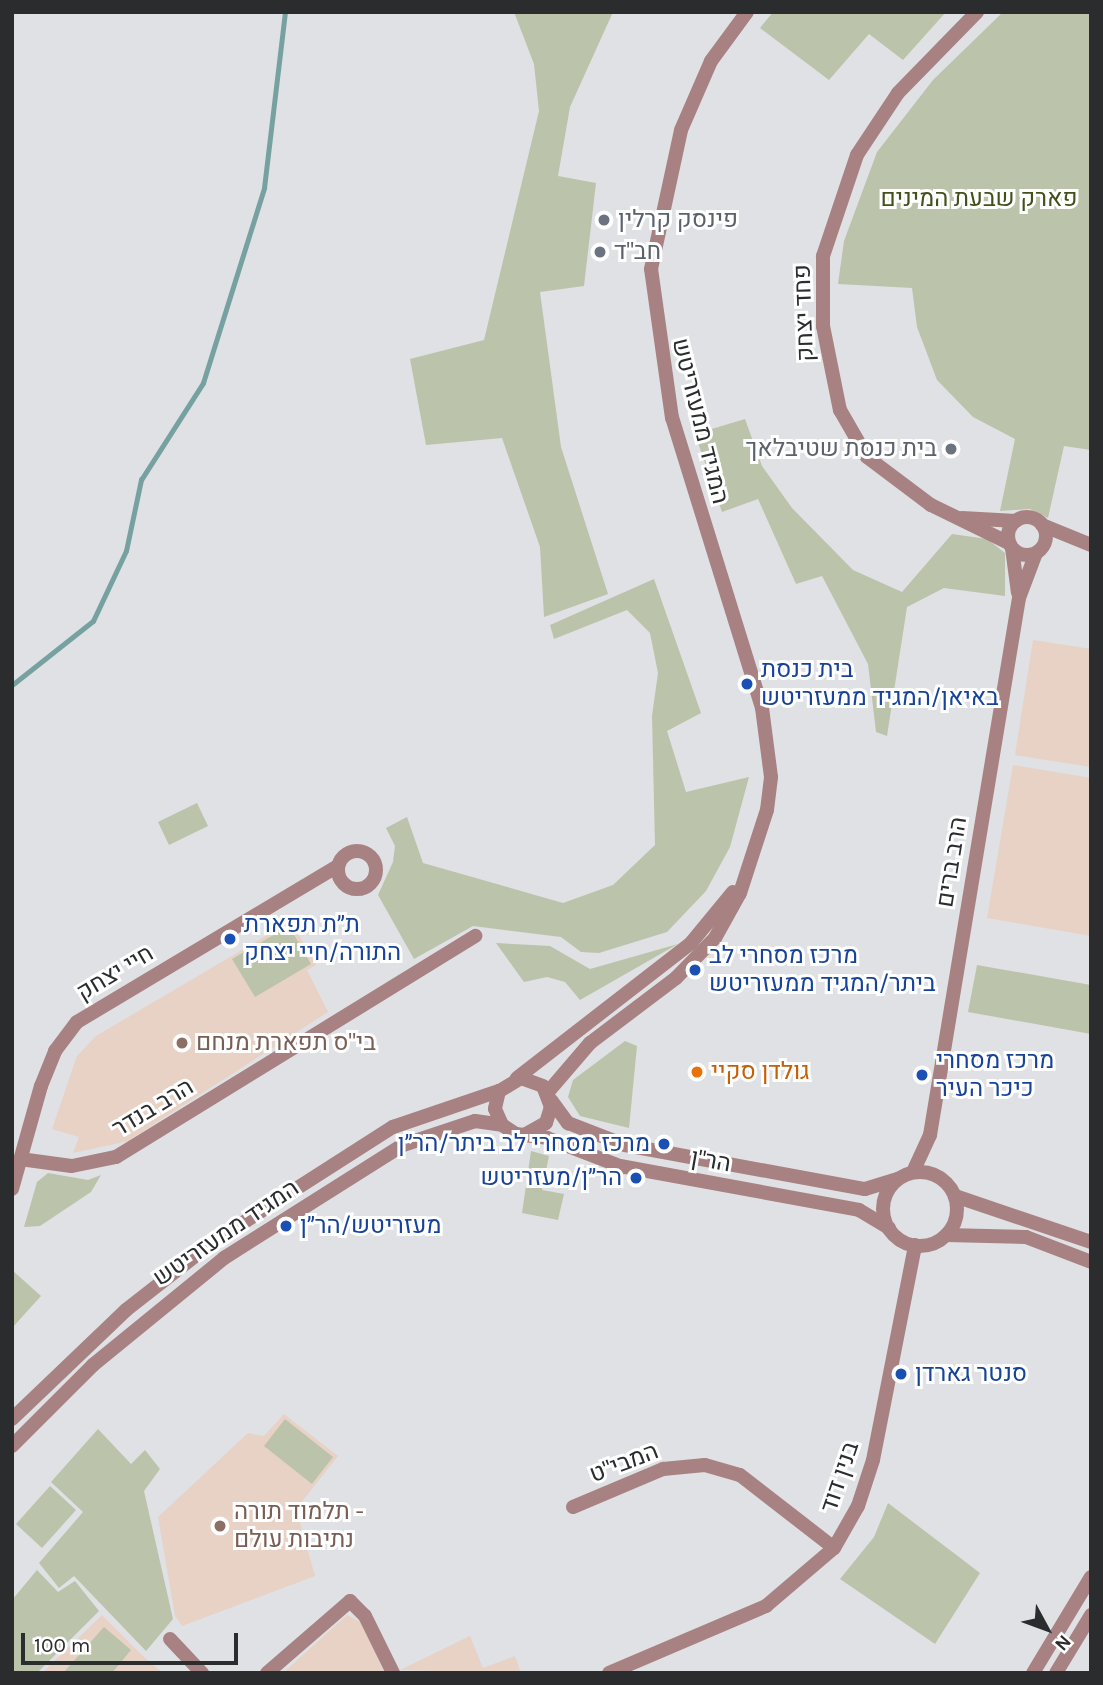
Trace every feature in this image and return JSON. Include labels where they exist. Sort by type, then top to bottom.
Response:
[{"type":"street","name":"המגיד ממעזריטש","points":[[549,1095],[590,1043],[702,954],[734,907],[757,851],[770,788],[770,744],[672,418],[651,269],[681,130],[711,61],[747,12]]},
{"type":"street","name":"פחד יצחק","points":[[977,12],[898,93],[857,155],[830,232],[821,285],[830,381],[854,439],[867,457],[932,505],[960,517],[1011,546],[1038,551]]},
{"type":"street","name":"פחד יצחק","points":[[960,517],[1016,521],[1032,518],[1042,525]]},
{"type":"street","points":[[1011,546],[1016,521]]},
{"type":"street","points":[[1042,525],[1088,544]]},
{"type":"street","name":"הרב ברים","points":[[913,1172],[930,1135],[1019,597],[1038,551],[1042,525]]},
{"type":"street","points":[[1038,551],[1088,544]]},
{"type":"street","name":"הרב ברים","points":[[1011,546],[1019,597]]},
{"type":"street","name":"המגיד ממעזריטש","points":[[513,1080],[691,943],[728,900],[757,851]]},
{"type":"street","points":[[354,852],[366,853],[376,867],[367,887],[345,886],[338,866],[354,852]]},
{"type":"street","name":"חיי יצחק","points":[[12,1189],[55,1051],[78,1022],[297,894],[338,866]]},
{"type":"street","name":"חיי יצחק","points":[[297,894],[345,886]]},
{"type":"street","name":"הרב בנדר","points":[[20,1158],[72,1166],[116,1157],[475,936]]},
{"type":"street","points":[[529,1079],[549,1095],[546,1123],[524,1135],[502,1125],[495,1109],[499,1091],[513,1080],[529,1079]]},
{"type":"street","name":"המגיד ממעזריטש","points":[[12,1419],[126,1310],[213,1241],[393,1128],[499,1091]]},
{"type":"street","name":"הר\"ן","points":[[549,1095],[568,1123],[625,1145],[865,1189],[898,1180]]},
{"type":"street","name":"המגיד ממעזריטש","points":[[12,1446],[102,1356],[224,1258],[403,1145],[475,1121],[502,1125]]},
{"type":"street","name":"הר\"ן","points":[[524,1135],[620,1166],[859,1210],[889,1228]]},
{"type":"street","name":"הרב ברים","points":[[930,1135],[938,1176]]},
{"type":"street","points":[[1091,1242],[955,1196],[938,1176],[913,1172],[898,1180],[884,1199],[889,1228],[915,1245],[946,1235],[1026,1237],[1091,1262]]},
{"type":"street","points":[[946,1235],[956,1216],[955,1196]]},
{"type":"street","name":"בנין דוד","points":[[609,1673],[766,1606],[834,1548],[859,1506],[873,1460],[915,1245]]},
{"type":"street","name":"המבי\"ט","points":[[573,1507],[663,1469],[705,1465],[740,1475],[834,1548]]},
{"type":"street","points":[[1034,1673],[1091,1577]]},
{"type":"street","points":[[267,1673],[350,1601],[365,1616],[393,1673]]},
{"type":"street","points":[[1056,1673],[1091,1615]]},
{"type":"street","points":[[170,1639],[202,1673]]},
{"type":"shaded area","points":[[1033,640],[1091,649],[1091,767],[1015,755]]},
{"type":"shaded area","points":[[1013,765],[1091,778],[1091,936],[987,918]]},
{"type":"shaded area","points":[[291,921],[316,965],[307,970],[328,1012],[128,1141],[73,1153],[79,1137],[52,1129],[77,1056],[96,1036]]},
{"type":"shaded area","points":[[284,1414],[338,1456],[296,1509],[315,1576],[182,1626],[175,1616],[158,1517],[248,1433],[264,1436]]},
{"type":"shaded area","points":[[102,1615],[145,1658],[163,1673],[42,1673]]},
{"type":"shaded area","points":[[347,1615],[362,1623],[384,1673],[283,1673]]},
{"type":"shaded area","points":[[470,1636],[483,1668],[515,1656],[521,1673],[400,1670]]},
{"type":"green space","points":[[514,12],[613,12],[570,107],[558,176],[596,183],[584,286],[540,292],[561,447],[608,594],[544,617],[540,547],[502,438],[426,445],[410,359],[484,340],[539,111],[534,64]]},
{"type":"green space","points":[[773,12],[946,12],[903,60],[869,34],[829,80],[760,28]]},
{"type":"green space","name":"פארק שבעת המינים","points":[[1003,12],[1091,12],[1091,450],[1064,446],[1048,518],[1030,509],[1000,511],[1015,439],[973,417],[937,380],[917,327],[912,288],[838,284],[844,241],[877,152],[933,80]]},
{"type":"green space","points":[[745,419],[762,466],[792,508],[853,570],[902,592],[952,534],[987,539],[1005,553],[1005,596],[944,588],[907,607],[887,736],[876,732],[868,664],[822,576],[796,584],[758,499],[722,512],[695,434]]},
{"type":"green space","points":[[654,579],[701,713],[667,731],[686,792],[749,777],[730,847],[706,891],[667,932],[599,953],[581,952],[561,937],[473,926],[414,959],[378,895],[393,862],[395,846],[386,828],[407,817],[423,863],[563,903],[613,885],[655,845],[652,716],[658,673],[650,633],[627,610],[554,639],[550,625]]},
{"type":"green space","points":[[197,803],[208,826],[169,845],[158,822]]},
{"type":"green space","points":[[289,926],[311,964],[255,997],[232,959]]},
{"type":"green space","points":[[496,943],[550,946],[590,969],[678,944],[580,1000],[565,982],[547,977],[524,982]]},
{"type":"green space","points":[[977,965],[1091,985],[1091,1034],[968,1012]]},
{"type":"green space","points":[[625,1041],[637,1046],[629,1128],[580,1116],[568,1097],[573,1080]]},
{"type":"green space","points":[[531,1151],[549,1156],[542,1190],[564,1194],[558,1220],[522,1213]]},
{"type":"green space","points":[[48,1173],[88,1180],[101,1175],[91,1192],[40,1226],[24,1227],[37,1182]]},
{"type":"green space","points":[[12,1270],[41,1296],[12,1328]]},
{"type":"green space","points":[[285,1419],[333,1457],[312,1484],[264,1446]]},
{"type":"green space","points":[[98,1429],[131,1464],[145,1450],[160,1469],[144,1491],[173,1619],[146,1651],[74,1576],[59,1588],[39,1563],[83,1512],[51,1482]]},
{"type":"green space","points":[[50,1486],[76,1510],[42,1548],[16,1524]]},
{"type":"green space","points":[[888,1503],[980,1573],[935,1644],[840,1579],[874,1537]]},
{"type":"green space","points":[[37,1570],[58,1592],[75,1581],[99,1611],[37,1673],[12,1673],[12,1600]]},
{"type":"green space","points":[[104,1627],[131,1650],[112,1673],[63,1673]]},
{"type":"waterway","points":[[12,685],[93,621],[126,551],[141,480],[203,383],[264,188],[285,12]]},
{"type":"place","name":"פינסק קרלין","points":[[604,220]]},
{"type":"place","name":"חב\"ד","points":[[600,252]]},
{"type":"place","name":"בית כנסת שטיבלאך","points":[[951,449]]},
{"type":"place","name":"בית כנסת באיאן/המגיד ממעזריטש","points":[[747,684]]},
{"type":"place","name":"ת״ת תפארת התורה/חיי יצחק","points":[[230,939]]},
{"type":"place","name":"מרכז מסחרי לב ביתר/המגיד ממעזריטש","points":[[695,970]]},
{"type":"place","name":"בי\"ס תפארת מנחם","points":[[182,1043]]},
{"type":"place","name":"גולדן סקיי","points":[[697,1072]]},
{"type":"place","name":"מרכז מסחרי כיכר העיר","points":[[922,1075]]},
{"type":"place","name":"מרכז מסחרי לב ביתר/הר״ן","points":[[664,1144]]},
{"type":"place","name":"הר״ן/מעזריטש","points":[[636,1178]]},
{"type":"place","name":"מעזריטש/הר״ן","points":[[286,1226]]},
{"type":"place","name":"סנטר גארדן","points":[[901,1374]]},
{"type":"place","name":"תלמוד תורה - נתיבות עולם","points":[[220,1526]]}]
